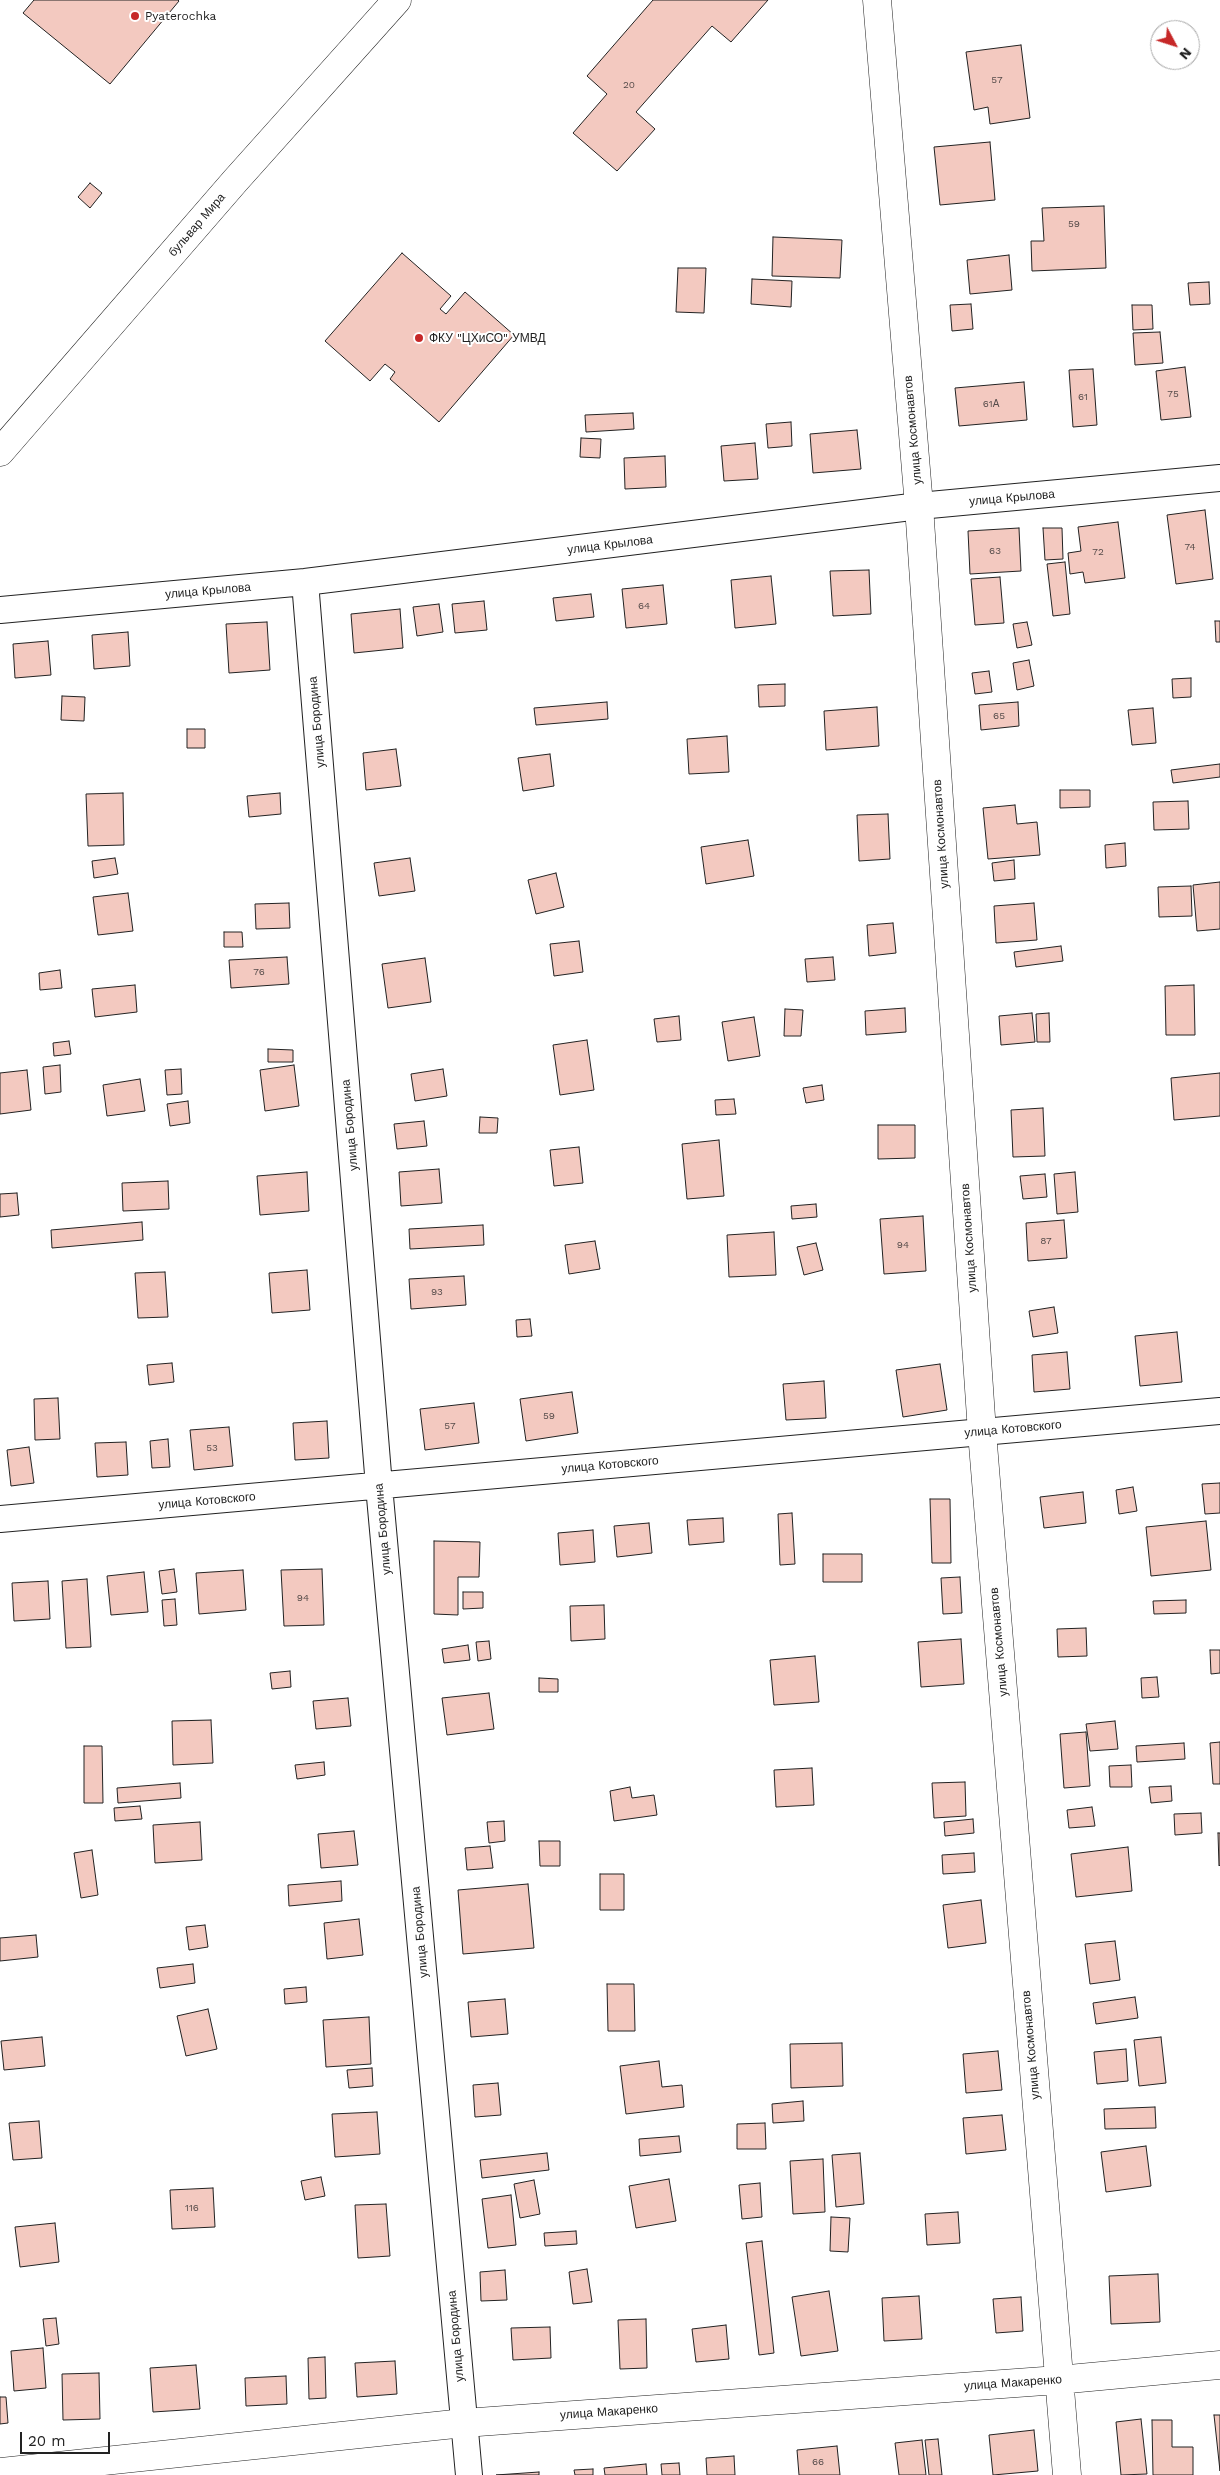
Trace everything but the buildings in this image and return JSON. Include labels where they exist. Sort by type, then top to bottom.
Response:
[{"type":"street","name":"бульвар Мира","points":[[0,452],[235,181],[397,0]]},
{"type":"street","name":"улица Космонавтов","points":[[877,0],[919,506],[982,1432],[1067,2475]]},
{"type":"street","name":"улица Крылова","points":[[0,610],[305,582],[919,506],[1220,478]]},
{"type":"street","name":"улица Бородина","points":[[305,582],[379,1486],[469,2475]]},
{"type":"street","name":"улица Котовского","points":[[0,1519],[1220,1411]]},
{"type":"street","name":"улица Макаренко","points":[[0,2472],[464,2423],[1058,2380],[1220,2365]]},
{"type":"place","name":"Pyaterochka","points":[[135,16]]},
{"type":"place","name":"ФКУ \"ЦХиСО\" УМВД","points":[[419,338]]}]
